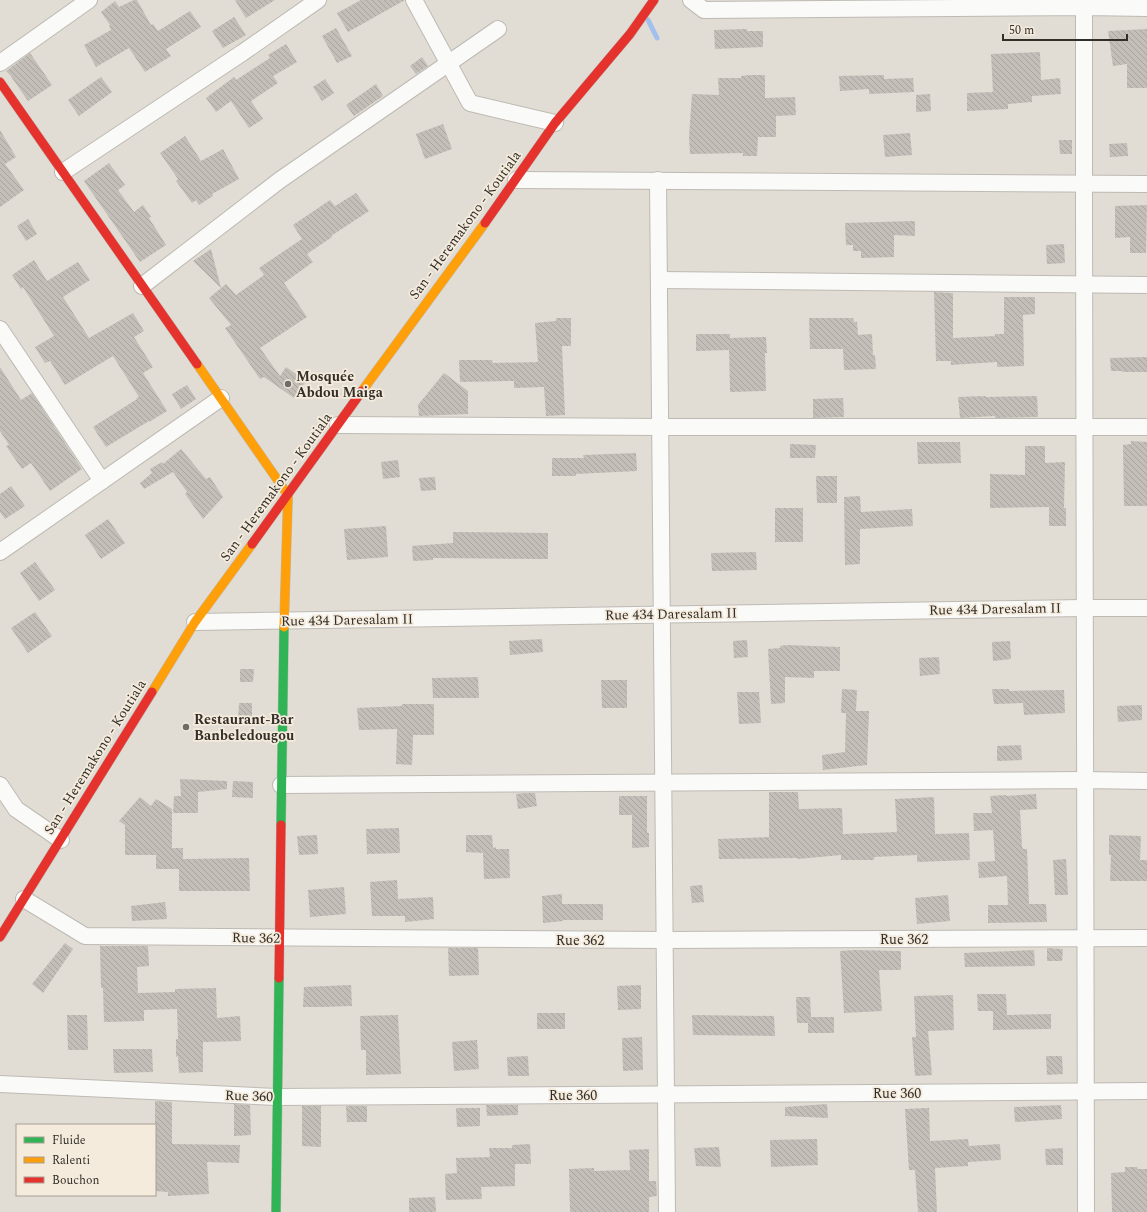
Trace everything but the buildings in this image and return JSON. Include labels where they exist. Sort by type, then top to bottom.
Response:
[{"type":"street","points":[[0,62],[90,0]]},
{"type":"street","points":[[63,172],[242,53],[318,0]]},
{"type":"street","points":[[414,0],[470,103],[554,123]]},
{"type":"street","name":"San - Heremakono - Koutiala","points":[[0,937],[195,622],[516,180],[554,123],[630,34],[654,0]]},
{"type":"street","points":[[691,0],[704,10],[1085,4],[1147,8]]},
{"type":"street","points":[[1085,4],[1084,608],[1086,1212]]},
{"type":"street","points":[[142,286],[280,180],[498,29]]},
{"type":"street","points":[[0,82],[288,495],[284,621],[276,1212]]},
{"type":"street","points":[[516,180],[1147,184]]},
{"type":"street","points":[[658,180],[667,1212]]},
{"type":"street","points":[[659,280],[1147,285]]},
{"type":"street","points":[[0,329],[102,481]]},
{"type":"street","points":[[0,551],[221,398]]},
{"type":"street","points":[[338,425],[660,427],[1147,427]]},
{"type":"street","name":"Rue 434 Daresalam II","points":[[195,622],[1147,608]]},
{"type":"street","points":[[282,785],[1085,780],[1147,781]]},
{"type":"street","points":[[0,785],[16,809],[61,840]]},
{"type":"street","name":"Rue 362","points":[[24,899],[86,936],[665,940],[1147,938]]},
{"type":"street","name":"Rue 360","points":[[0,1084],[277,1097],[1147,1091]]},
{"type":"waterway","points":[[648,20],[657,38]]},
{"type":"traffic: fast","points":[[281,825],[284,627]]},
{"type":"traffic: fast","points":[[276,1212],[279,978]]},
{"type":"traffic: slow","points":[[362,391],[485,223]]},
{"type":"traffic: slow","points":[[197,364],[288,495],[284,627]]},
{"type":"traffic: slow","points":[[152,692],[195,622],[252,544]]},
{"type":"traffic: jam","points":[[485,223],[555,123],[630,34],[654,0]]},
{"type":"traffic: jam","points":[[0,82],[197,364]]},
{"type":"traffic: jam","points":[[252,544],[362,391]]},
{"type":"traffic: jam","points":[[0,937],[152,692]]},
{"type":"traffic: jam","points":[[279,978],[281,825]]},
{"type":"place","name":"Mosquée Abdou Maiga","points":[[288,384]]},
{"type":"place","name":"Restaurant-Bar Banbeledougou","points":[[186,727]]}]
